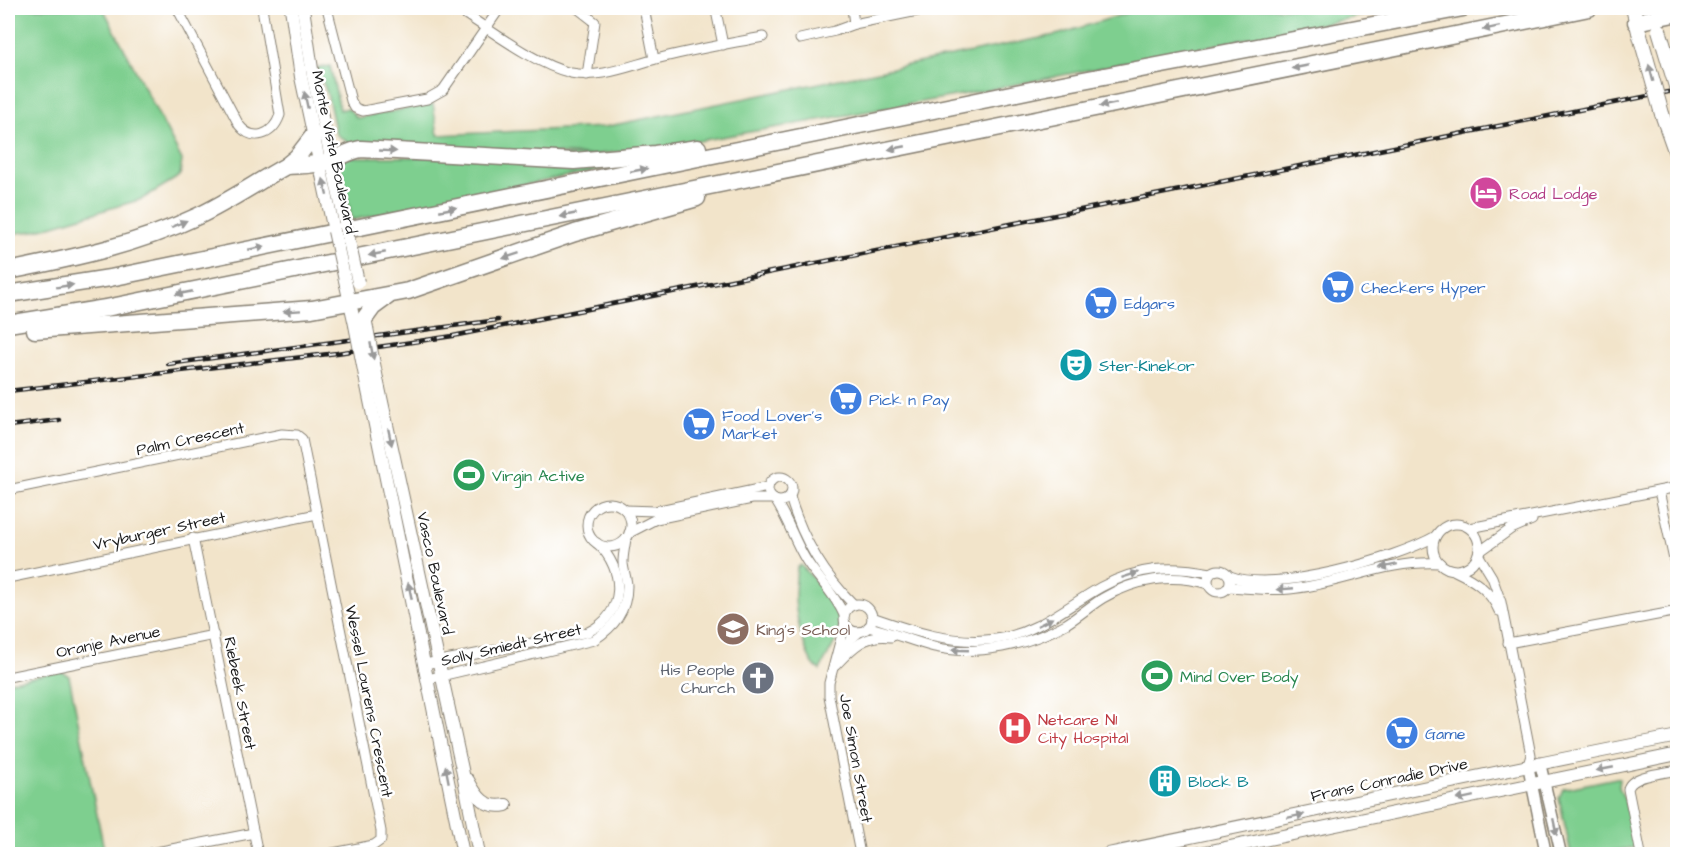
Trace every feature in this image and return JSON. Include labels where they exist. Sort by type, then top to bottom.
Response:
[{"type":"highway","points":[[286,166],[326,162],[347,152],[361,149],[574,161],[727,144],[1041,88],[1463,8]]},
{"type":"highway","points":[[8,324],[106,309],[1589,8]]},
{"type":"highway","points":[[1635,18],[1656,18],[1677,14]]},
{"type":"highway","points":[[8,294],[110,278],[1041,88]]},
{"type":"highway","points":[[8,271],[101,251],[148,237],[199,216],[286,166],[297,157],[314,135]]},
{"type":"highway","points":[[8,333],[312,309],[408,291],[575,233],[790,170]]},
{"type":"highway","points":[[362,322],[373,307],[388,295]]},
{"type":"main road","name":"Monte Vista Boulevard","points":[[291,8],[301,77],[314,135],[326,162]]},
{"type":"main road","name":"Monte Vista Boulevard","points":[[303,8],[326,162],[356,301]]},
{"type":"main road","points":[[1635,18],[1677,159]]},
{"type":"main road","points":[[1656,18],[1677,93]]},
{"type":"main road","name":"Vasco Boulevard","points":[[356,301],[362,322],[463,855]]},
{"type":"main road","name":"Vasco Boulevard","points":[[372,380],[442,676],[478,855]]},
{"type":"main road","points":[[1652,741],[1677,730]]},
{"type":"main road","name":"Frans Conradie Drive","points":[[1108,855],[1302,815],[1533,761],[1677,736]]},
{"type":"main road","name":"Frans Conradie Drive","points":[[1196,855],[1677,754]]},
{"type":"main road","points":[[462,769],[476,795],[483,802],[495,806],[506,805]]},
{"type":"street","points":[[177,8],[239,125],[244,132],[255,135],[268,132],[277,123],[280,115],[262,8]]},
{"type":"street","name":"Monte Vista Boulevard","points":[[327,8],[352,104],[358,110],[426,99],[437,95],[449,84],[487,27]]},
{"type":"street","points":[[456,8],[535,58],[562,70],[587,75],[763,37]]},
{"type":"street","points":[[487,27],[500,8]]},
{"type":"street","points":[[577,8],[595,22],[587,75]]},
{"type":"street","points":[[644,8],[654,59]]},
{"type":"street","points":[[852,8],[854,24]]},
{"type":"street","points":[[800,39],[900,11],[932,8]]},
{"type":"street","points":[[716,11],[723,45]]},
{"type":"street","name":"Palm Crescent","points":[[8,490],[291,433],[300,436],[304,444],[318,514]]},
{"type":"street","points":[[625,510],[655,511],[768,487],[775,478],[786,479],[792,488],[790,497],[795,513],[813,554],[854,605],[865,607],[872,617],[913,632],[973,641],[998,639],[1050,620],[1102,587],[1140,572],[1176,567],[1211,573],[1222,570],[1230,576],[1247,580],[1270,580],[1320,574],[1412,548],[1436,536],[1448,525],[1462,524],[1470,528],[1479,541],[1478,553],[1475,560],[1465,568],[1452,569]]},
{"type":"street","points":[[768,487],[769,494],[786,516],[805,558],[838,601],[850,630],[859,632],[868,627],[872,617]]},
{"type":"street","points":[[1470,528],[1677,487]]},
{"type":"street","points":[[1659,491],[1677,578]]},
{"type":"street","points":[[627,536],[631,521],[625,510],[616,504],[609,503],[596,507],[591,512],[587,526],[590,536],[603,546],[615,545],[656,519],[752,499],[783,501],[790,497]]},
{"type":"street","name":"Vryburger Street","points":[[8,578],[318,514]]},
{"type":"street","name":"Wessel Lourens Crescent","points":[[318,514],[382,837],[374,845],[328,855]]},
{"type":"street","points":[[1478,553],[1511,529],[1545,514]]},
{"type":"street","name":"Solly Smiedt Street","points":[[428,679],[594,640],[605,633],[615,623],[626,602],[627,585],[623,563],[627,536]]},
{"type":"street","points":[[1436,536],[1434,553],[1440,563]]},
{"type":"street","name":"Riebeek Street","points":[[193,538],[258,855]]},
{"type":"street","name":"Solly Smiedt Street","points":[[425,664],[588,632],[598,627],[613,611],[617,599],[617,586],[613,563],[597,543]]},
{"type":"street","points":[[1478,553],[1492,577],[1501,602],[1533,761],[1531,784],[1546,855]]},
{"type":"street","points":[[868,627],[938,648],[961,650],[999,648],[1044,635],[1066,624],[1104,598],[1136,584],[1161,579],[1182,578],[1208,584],[1217,592],[1222,592],[1229,587],[1290,589],[1395,564],[1440,563],[1479,584],[1492,597],[1502,615]]},
{"type":"street","points":[[1208,584],[1211,573]]},
{"type":"street","points":[[1229,587],[1230,576]]},
{"type":"street","points":[[845,619],[848,609],[854,605]]},
{"type":"street","points":[[1508,643],[1677,611]]},
{"type":"street","name":"Joe Simon Street","points":[[845,619],[829,683],[830,702],[860,855]]},
{"type":"street","name":"Joe Simon Street","points":[[833,668],[846,646],[859,632]]},
{"type":"street","name":"Oranje Avenue","points":[[8,677],[214,634]]},
{"type":"street","points":[[833,668],[862,641],[887,636],[911,640]]},
{"type":"street","points":[[1533,761],[1545,781],[1561,855]]},
{"type":"street","points":[[1641,855],[1628,789],[1629,784],[1634,779],[1677,770]]},
{"type":"street","points":[[146,855],[254,832]]},
{"type":"green space","points":[[8,8],[103,8],[182,160],[180,176],[142,199],[34,231],[8,234]]},
{"type":"green space","points":[[1143,8],[1402,8],[972,93],[665,147],[589,155],[349,143],[336,134],[327,93],[317,68],[330,66],[340,110],[348,108],[357,118],[433,104],[438,135],[604,127],[1060,34]]},
{"type":"green space","points":[[668,156],[352,220],[340,163],[343,157]]},
{"type":"green space","points":[[801,565],[830,598],[838,616],[837,637],[820,670],[815,666],[805,648],[797,614],[796,578],[797,568]]},
{"type":"green space","points":[[60,671],[69,676],[105,854],[8,854],[8,682]]},
{"type":"green space","points":[[1620,779],[1619,787],[1625,801],[1636,847],[1597,854],[1571,854],[1559,798],[1563,789]]},
{"type":"railway","points":[[8,391],[337,353],[453,336],[1678,90]]},
{"type":"railway","points":[[168,364],[498,320]]},
{"type":"railway","points":[[8,426],[59,420]]},
{"type":"place","name":"Road Lodge","points":[[1486,193]]},
{"type":"place","name":"Checkers Hyper","points":[[1338,287]]},
{"type":"place","name":"Edgars","points":[[1101,303]]},
{"type":"place","name":"Ster-Kinekor","points":[[1076,365]]},
{"type":"place","name":"Pick n Pay","points":[[846,399]]},
{"type":"place","name":"Food Lover's Market","points":[[699,424]]},
{"type":"place","name":"Virgin Active","points":[[469,475]]},
{"type":"place","name":"King's School","points":[[733,629]]},
{"type":"place","name":"Mind Over Body","points":[[1157,676]]},
{"type":"place","name":"His People Church","points":[[758,678]]},
{"type":"place","name":"Netcare N1 City Hospital","points":[[1015,728]]},
{"type":"place","name":"Game","points":[[1402,733]]},
{"type":"place","name":"Block B","points":[[1165,781]]}]
